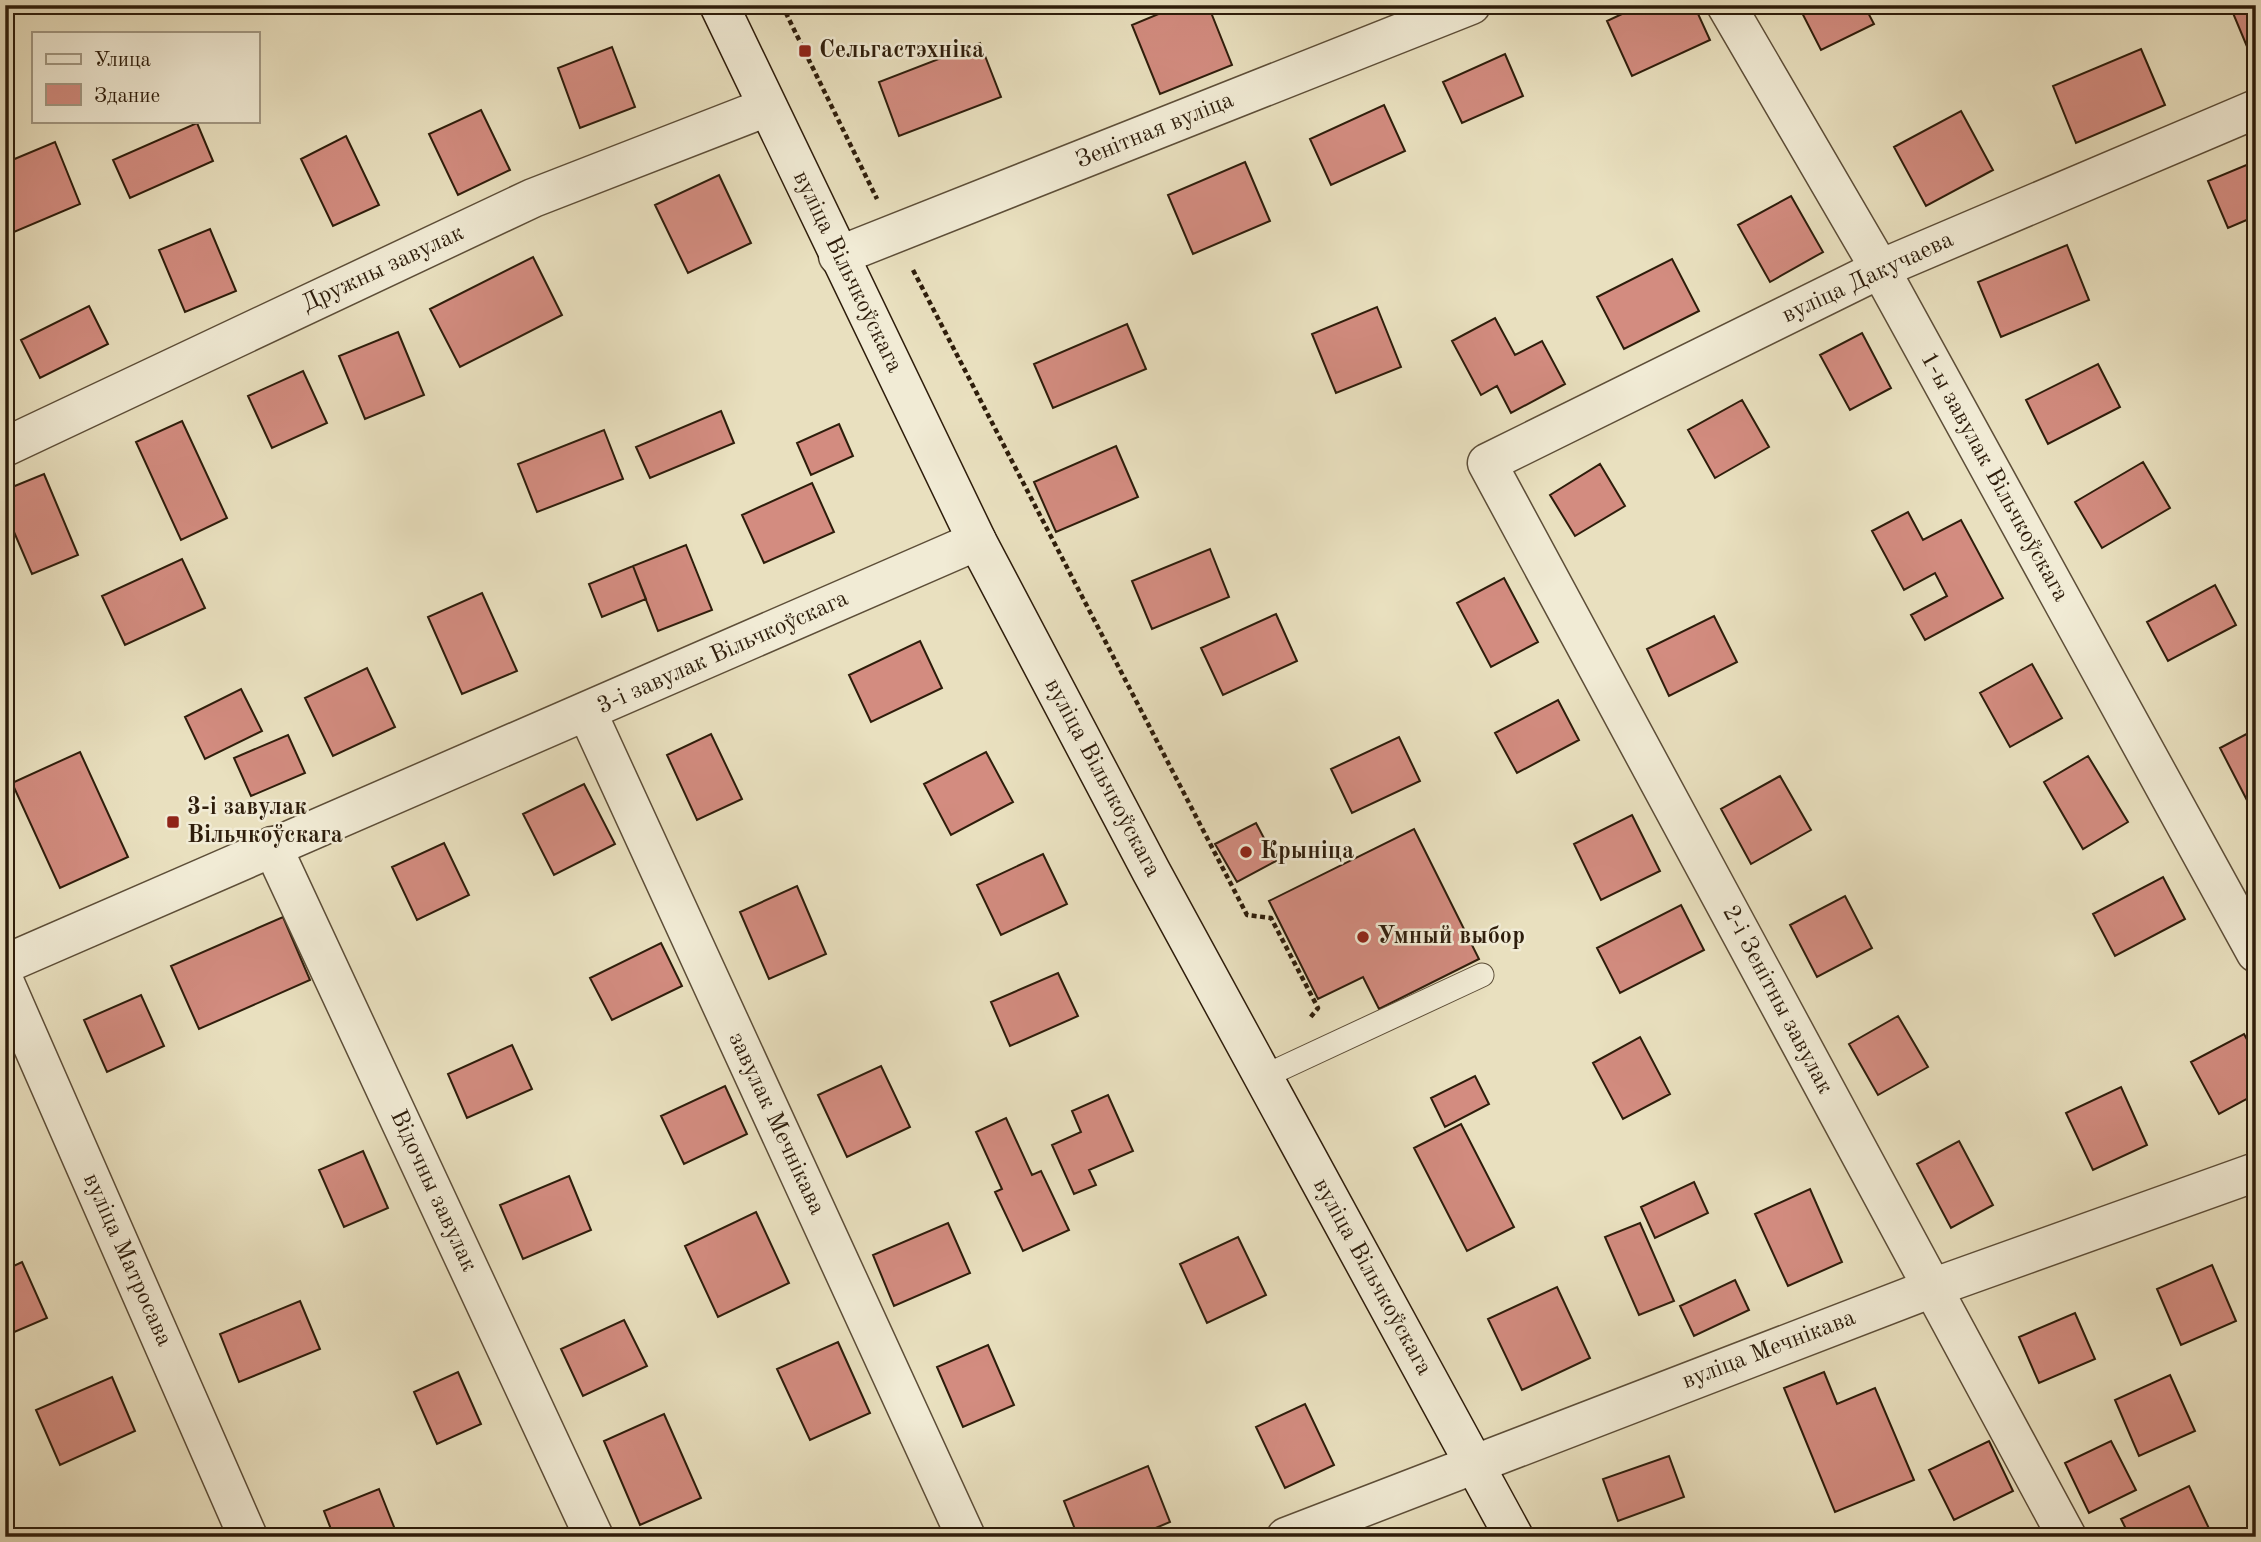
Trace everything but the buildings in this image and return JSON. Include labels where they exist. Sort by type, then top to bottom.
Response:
[{"type":"street","name":"вуліца Вільчкоўскага","points":[[719,5],[977,541],[1263,1077],[1514,1537]]},
{"type":"street","name":"Зенітная вуліца","points":[[838,256],[1471,5]]},
{"type":"street","name":"1-ы завулак Вільчкоўскага","points":[[1726,5],[1880,269],[2256,953]]},
{"type":"street","name":"Дружны завулак","points":[[5,447],[533,198],[767,107]]},
{"type":"street","name":"вуліца Дакучаева","points":[[1487,463],[1880,269],[2256,109]]},
{"type":"street","name":"2-і Зенітны завулак","points":[[1487,463],[2067,1537]]},
{"type":"street","name":"3-і завулак Вільчкоўскага","points":[[5,964],[977,541]]},
{"type":"street","name":"завулак Мечнікава","points":[[587,712],[966,1537]]},
{"type":"street","name":"Відочны завулак","points":[[272,846],[594,1537]]},
{"type":"street","name":"вуліца Матросава","points":[[5,983],[248,1537]]},
{"type":"street","name":"вуліца Мечнікава","points":[[1286,1537],[1932,1288],[2256,1172]]},
{"type":"lane","points":[[1263,1077],[1482,975]]},
{"type":"path","points":[[782,5],[894,234],[1247,915],[1271,918],[1318,1008],[1298,1031],[1309,1056]]},
{"type":"place","name":"Сельгастэхніка","points":[[805,51]]},
{"type":"place","name":"3-і завулак Вільчкоўскага","points":[[173,822]]},
{"type":"place","name":"Крыніца","points":[[1246,852]]},
{"type":"place","name":"Умный выбор","points":[[1363,937]]}]
